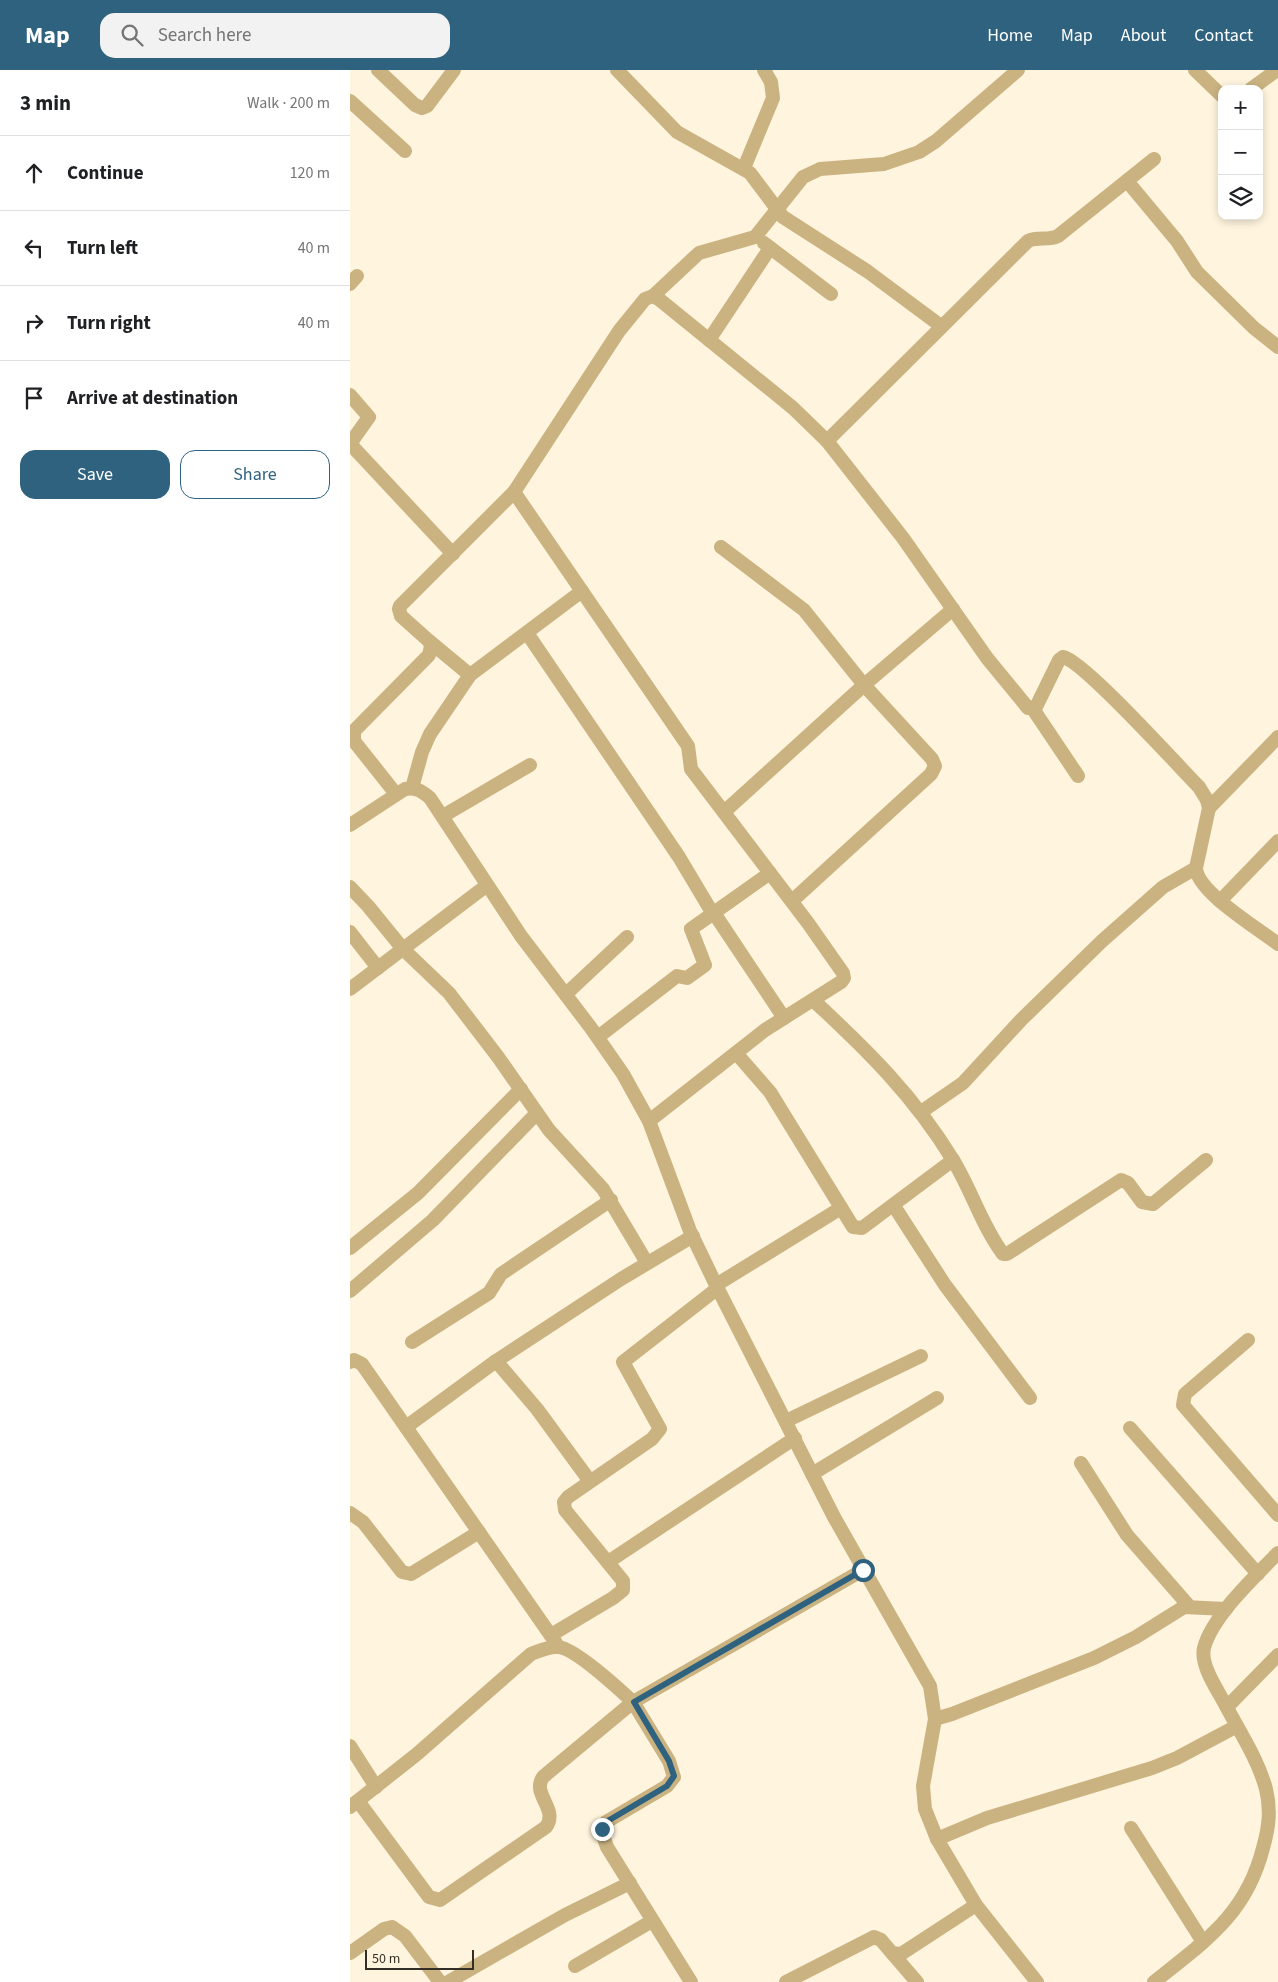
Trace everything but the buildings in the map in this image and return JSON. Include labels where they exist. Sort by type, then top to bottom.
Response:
[{"type":"street","points":[[378,70],[415,105],[422,108],[427,106],[454,70]]},
{"type":"street","points":[[617,70],[677,132],[750,173],[776,210],[790,222],[867,271],[941,326]]},
{"type":"street","points":[[744,168],[773,98],[771,82],[764,70]]},
{"type":"street","points":[[470,675],[401,616],[398,609],[514,492],[618,332],[645,299],[653,296],[699,253],[755,237],[803,177],[814,171],[884,164],[918,152],[936,141],[1018,70]]},
{"type":"street","points":[[1195,70],[1218,92]]},
{"type":"street","points":[[1257,85],[1278,70]]},
{"type":"street","points":[[350,101],[405,151]]},
{"type":"street","points":[[827,441],[1028,241],[1033,238],[1054,238],[1058,236],[1154,160]]},
{"type":"street","points":[[1127,181],[1177,241],[1197,272],[1254,328],[1278,347]]},
{"type":"street","points":[[755,237],[831,294]]},
{"type":"street","points":[[709,340],[770,248]]},
{"type":"street","points":[[653,296],[793,408],[827,441],[903,538],[1025,706],[1033,709],[1078,776]]},
{"type":"street","points":[[350,395],[369,417],[352,440],[353,447],[452,554]]},
{"type":"street","points":[[514,492],[688,746],[689,765],[792,901],[843,973],[844,978],[841,982],[784,1018],[736,1053],[650,1121]]},
{"type":"street","points":[[721,547],[804,610],[864,685],[932,759],[935,766],[931,774],[792,901]]},
{"type":"street","points":[[412,788],[422,752],[430,734],[470,675],[582,591]]},
{"type":"street","points":[[724,812],[864,685],[953,609]]},
{"type":"street","points":[[527,633],[679,857],[784,1018]]},
{"type":"street","points":[[396,794],[351,735],[428,658],[431,651],[429,641]]},
{"type":"street","points":[[1033,709],[1059,660],[1063,657],[1070,659],[1092,678],[1204,794],[1209,808],[1196,868],[1200,882],[1220,900],[1278,944]]},
{"type":"street","points":[[1209,808],[1278,737]]},
{"type":"street","points":[[443,816],[530,765]]},
{"type":"street","points":[[350,825],[396,794],[412,788],[422,791],[430,798],[486,886],[521,936],[598,1037],[623,1074],[650,1121],[693,1236],[717,1287],[863,1570],[930,1686],[935,1719],[923,1786],[925,1809],[936,1839],[976,1905],[1037,1982]]},
{"type":"street","points":[[1220,900],[1278,841]]},
{"type":"street","points":[[921,1112],[962,1083],[1021,1020],[1102,941],[1163,887],[1196,868]]},
{"type":"street","points":[[598,1037],[677,976],[687,978],[705,965],[706,963],[690,930],[770,873]]},
{"type":"street","points":[[350,989],[486,886]]},
{"type":"street","points":[[350,887],[403,949],[449,993],[521,1089],[549,1130],[603,1189],[648,1263]]},
{"type":"street","points":[[350,932],[378,968]]},
{"type":"street","points":[[566,994],[627,937]]},
{"type":"street","points":[[813,1000],[874,1057],[921,1112],[953,1160],[1002,1252],[1007,1254],[1121,1180],[1126,1181],[1142,1202],[1149,1205],[1206,1160]]},
{"type":"street","points":[[736,1053],[770,1092],[851,1225],[859,1228],[894,1206],[953,1160]]},
{"type":"street","points":[[350,1248],[418,1193],[521,1089]]},
{"type":"street","points":[[350,1291],[433,1220],[537,1113]]},
{"type":"street","points":[[412,1342],[489,1293],[500,1274],[611,1200]]},
{"type":"street","points":[[894,1206],[946,1285],[1030,1398]]},
{"type":"street","points":[[841,1208],[717,1287],[622,1362],[660,1429],[652,1439],[589,1480],[568,1496],[564,1502],[565,1510],[623,1581],[620,1593],[546,1648],[522,1661],[354,1804],[429,1897],[440,1900],[546,1827],[551,1820],[550,1812],[539,1789],[539,1783],[634,1702],[863,1570]]},
{"type":"street","points":[[406,1427],[496,1361],[693,1236]]},
{"type":"street","points":[[1248,1340],[1185,1394],[1182,1405],[1278,1515]]},
{"type":"street","points":[[786,1421],[920,1356]]},
{"type":"street","points":[[350,1362],[354,1360],[362,1364],[555,1641],[606,1677],[634,1702],[669,1761],[674,1776],[667,1786],[606,1822],[603,1825],[603,1835],[607,1847],[691,1982]]},
{"type":"street","points":[[496,1361],[537,1409],[589,1480]]},
{"type":"street","points":[[812,1474],[937,1398]]},
{"type":"street","points":[[1130,1428],[1258,1574]]},
{"type":"street","points":[[608,1562],[795,1438]]},
{"type":"street","points":[[1082,1463],[1127,1535],[1189,1606]]},
{"type":"street","points":[[350,1513],[362,1522],[406,1574],[416,1573],[478,1532]]},
{"type":"street","points":[[1154,1982],[1203,1942],[1238,1906],[1258,1869],[1268,1830],[1274,1818],[1261,1775],[1238,1726],[1211,1678],[1204,1654],[1209,1637],[1226,1609],[1278,1553]]},
{"type":"street","points":[[935,1719],[1094,1658],[1189,1606],[1226,1609]]},
{"type":"street","points":[[1227,1707],[1278,1655]]},
{"type":"street","points":[[936,1839],[987,1818],[1152,1768],[1177,1758],[1238,1726]]},
{"type":"street","points":[[350,1746],[376,1787]]},
{"type":"street","points":[[1131,1828],[1203,1942]]},
{"type":"street","points":[[448,1982],[565,1915],[630,1883]]},
{"type":"street","points":[[892,1953],[904,1952],[976,1905]]},
{"type":"street","points":[[575,1966],[652,1921]]},
{"type":"street","points":[[350,1953],[384,1929],[392,1927],[405,1936],[440,1982]]},
{"type":"street","points":[[786,1982],[874,1937],[881,1940],[917,1982]]},
{"type":"route","points":[[602,1829],[606,1822],[667,1786],[674,1776],[674,1771],[669,1761],[634,1702],[863,1570]]}]
